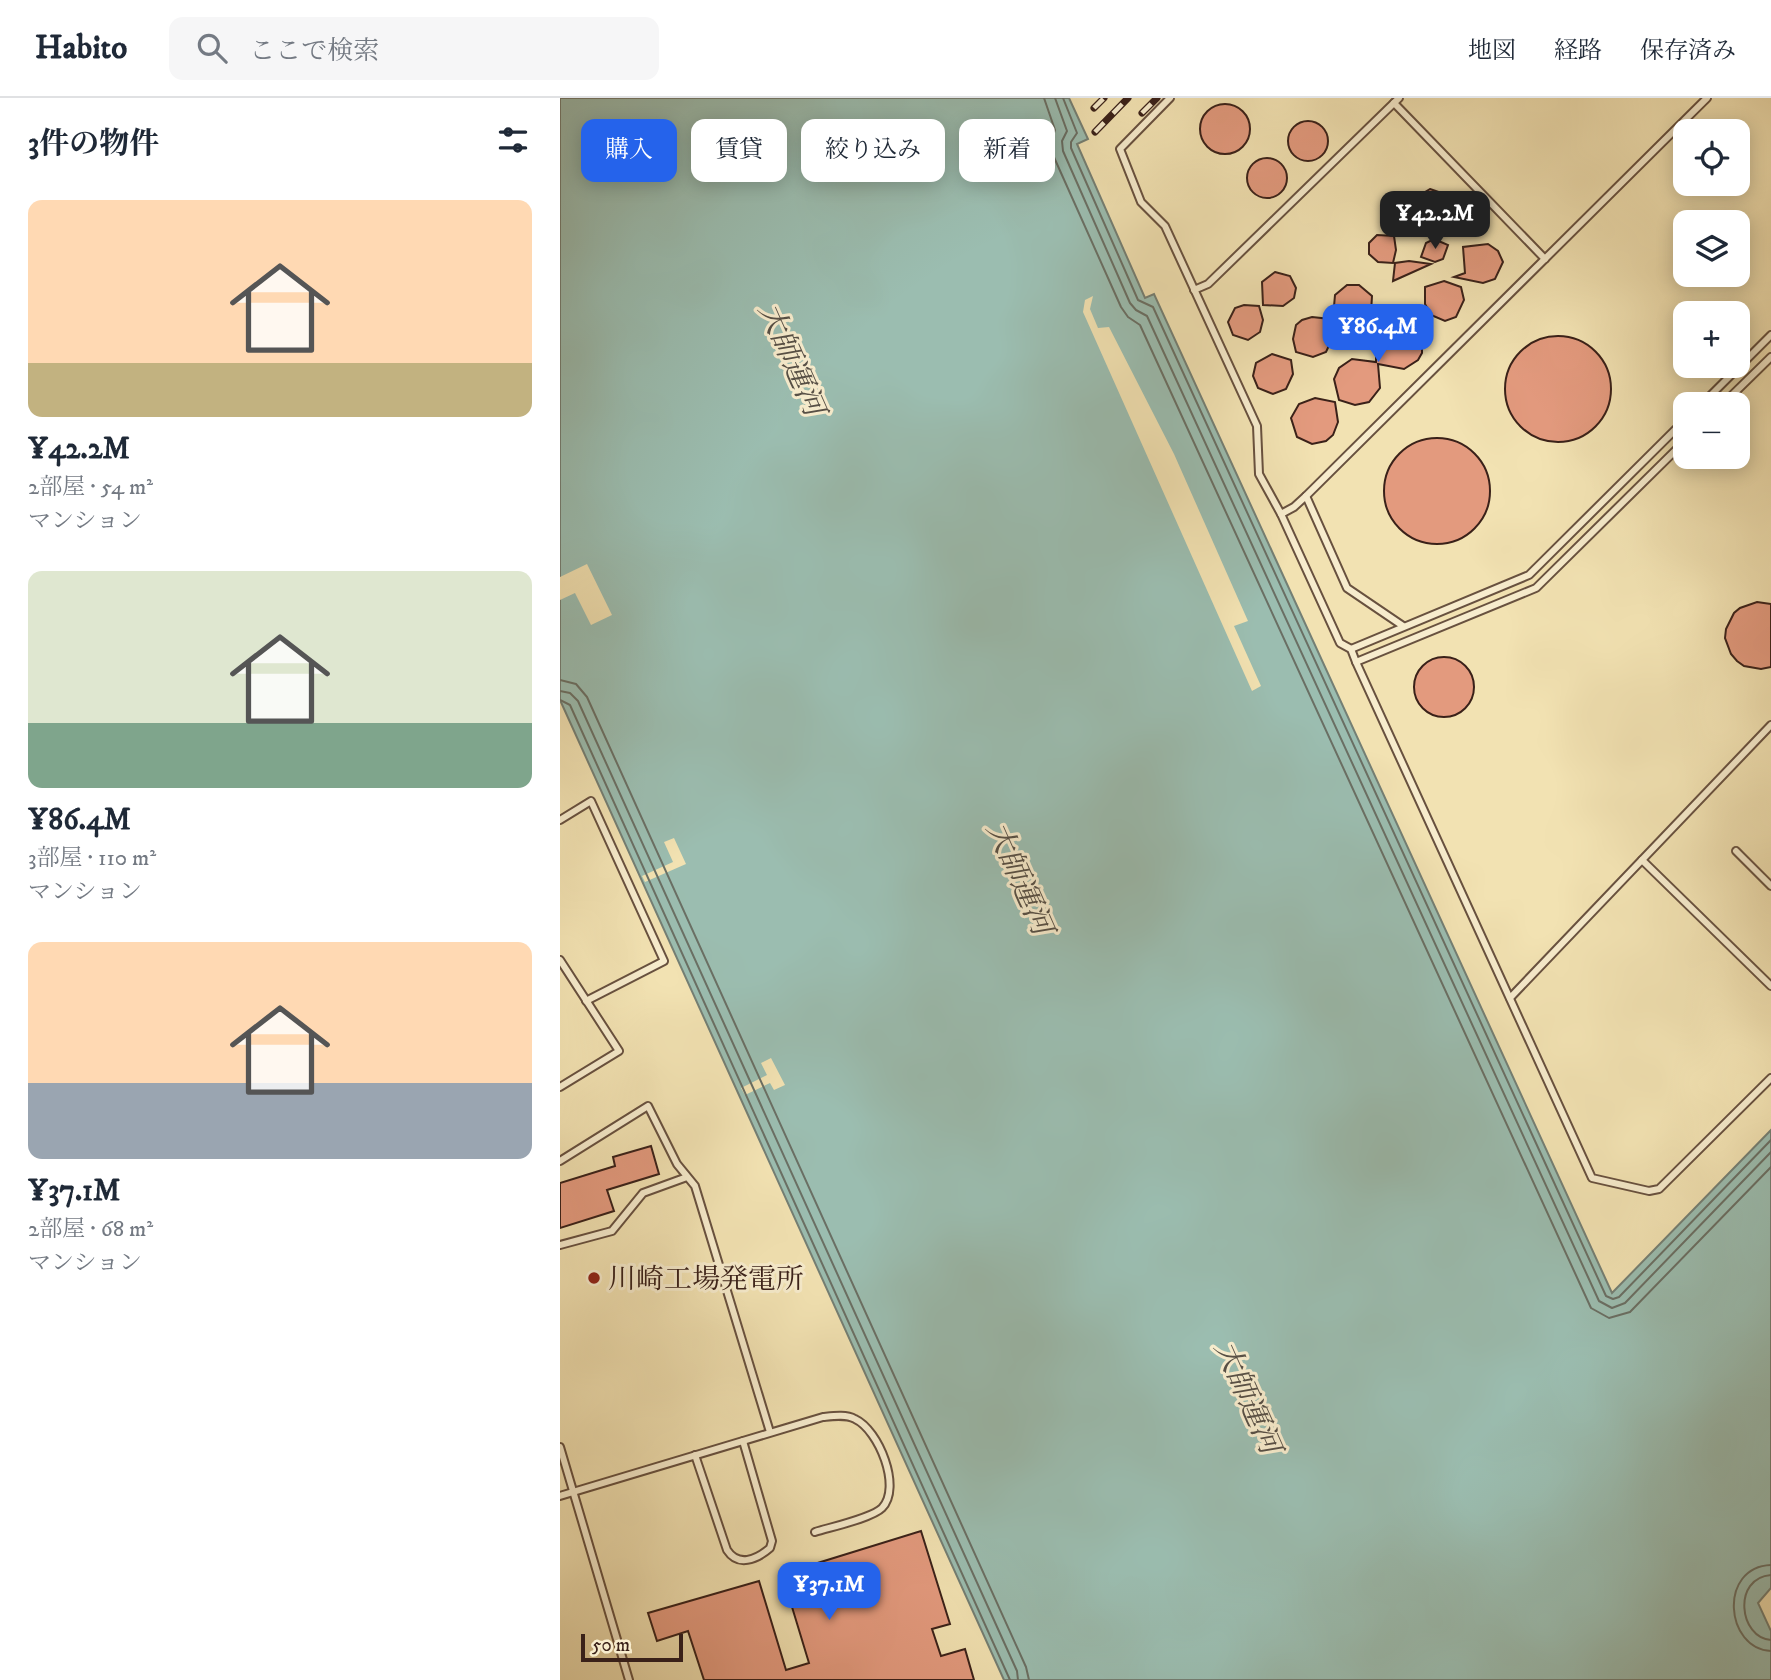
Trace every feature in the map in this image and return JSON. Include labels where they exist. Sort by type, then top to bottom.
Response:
[{"type":"lane","points":[[1170,98],[1121,149],[1141,202],[1165,226],[1256,426],[1259,474],[1281,514],[1340,643],[1351,649],[1592,1178],[1649,1191],[1658,1189],[1771,1078]]},
{"type":"lane","points":[[1281,514],[1306,496],[1707,98]]},
{"type":"lane","points":[[1194,290],[1208,284],[1396,101],[1545,259]]},
{"type":"lane","points":[[1714,392],[1771,335]]},
{"type":"lane","points":[[1735,392],[1771,357]]},
{"type":"lane","points":[[1351,649],[1529,575],[1673,432]]},
{"type":"lane","points":[[1356,662],[1536,588],[1673,453]]},
{"type":"lane","points":[[1306,496],[1347,588],[1403,626]]},
{"type":"lane","points":[[1510,998],[1771,725]]},
{"type":"lane","points":[[560,820],[591,801],[664,961],[586,1001]]},
{"type":"lane","points":[[1736,851],[1771,886]]},
{"type":"lane","points":[[1642,860],[1771,986]]},
{"type":"lane","points":[[560,960],[619,1051],[560,1087]]},
{"type":"lane","points":[[560,1161],[648,1106],[677,1164],[695,1186],[771,1432]]},
{"type":"lane","points":[[560,1245],[612,1231],[643,1193],[687,1177]]},
{"type":"lane","points":[[560,1496],[823,1417],[848,1416],[866,1427],[881,1450],[887,1464],[888,1499],[880,1511],[816,1532]]},
{"type":"lane","points":[[695,1455],[727,1549],[732,1557],[745,1561],[753,1559],[770,1548],[772,1541],[743,1441]]},
{"type":"lane","points":[[560,1447],[629,1680]]},
{"type":"water","name":"大師運河","points":[[560,98],[1069,98],[1088,139],[1077,144],[1145,298],[1154,294],[1612,1293],[1771,1130],[1771,1588],[1758,1603],[1771,1631],[1771,1680],[1004,1680],[560,700]]},
{"type":"pier","points":[[1093,296],[1090,309],[1098,328],[1109,327],[1174,454],[1248,621],[1234,626],[1261,686],[1252,691],[1083,312],[1085,300]]},
{"type":"pier","points":[[587,564],[612,615],[591,625],[575,593],[560,600],[560,577]]},
{"type":"pier","points":[[674,838],[686,864],[645,882],[642,876],[673,862],[664,842]]},
{"type":"pier","points":[[771,1058],[785,1085],[774,1090],[770,1083],[745,1095],[741,1088],[767,1075],[761,1063]]},
{"type":"building","points":[[1225,104],[1243,111],[1250,129],[1243,147],[1225,154],[1207,147],[1200,129],[1207,111]]},
{"type":"building","points":[[1308,121],[1316,122],[1322,127],[1327,133],[1327,149],[1322,155],[1316,160],[1308,161],[1300,160],[1294,155],[1289,149],[1288,141],[1289,133],[1294,127],[1300,122]]},
{"type":"building","points":[[1267,158],[1275,159],[1281,164],[1286,170],[1286,186],[1281,192],[1275,197],[1267,198],[1259,197],[1253,192],[1248,186],[1247,178],[1248,170],[1253,164],[1259,159]]},
{"type":"building","points":[[1430,189],[1439,192],[1444,199],[1441,208],[1433,213],[1418,209],[1422,194]]},
{"type":"building","points":[[1419,212],[1421,234],[1400,235],[1398,221],[1404,214]]},
{"type":"building","points":[[1377,235],[1394,236],[1396,250],[1393,263],[1378,262],[1369,254],[1369,243]]},
{"type":"building","points":[[1434,239],[1448,245],[1443,259],[1435,262],[1421,257],[1426,243]]},
{"type":"building","points":[[1488,244],[1498,251],[1503,262],[1495,279],[1483,283],[1454,277],[1465,273],[1463,247]]},
{"type":"building","points":[[1409,261],[1431,264],[1393,281],[1395,263]]},
{"type":"building","points":[[1275,272],[1290,276],[1296,288],[1294,298],[1283,306],[1263,305],[1262,282]]},
{"type":"building","points":[[1444,281],[1461,287],[1464,300],[1456,317],[1445,321],[1431,315],[1425,304],[1425,287]]},
{"type":"building","points":[[1347,285],[1359,285],[1372,296],[1371,313],[1361,323],[1347,324],[1333,318],[1335,295]]},
{"type":"building","points":[[1244,305],[1259,306],[1263,320],[1260,332],[1248,340],[1233,335],[1228,322],[1235,308]]},
{"type":"building","points":[[1312,317],[1330,319],[1333,337],[1326,352],[1313,357],[1296,352],[1293,339],[1296,325]]},
{"type":"building","points":[[1400,323],[1413,327],[1422,339],[1422,353],[1418,360],[1404,369],[1378,364],[1380,388],[1369,402],[1355,405],[1339,400],[1334,379],[1339,368],[1352,359],[1376,362],[1376,343],[1382,330]]},
{"type":"building","points":[[1558,336],[1578,340],[1596,351],[1607,369],[1611,389],[1607,409],[1596,427],[1578,438],[1558,442],[1538,438],[1520,427],[1509,409],[1505,389],[1509,369],[1520,351],[1538,340]]},
{"type":"building","points":[[1272,354],[1291,360],[1293,374],[1286,389],[1273,394],[1258,388],[1253,376],[1256,363]]},
{"type":"building","points":[[1315,398],[1335,402],[1338,422],[1333,435],[1326,441],[1312,444],[1297,437],[1291,418],[1299,404]]},
{"type":"building","points":[[1437,438],[1457,442],[1475,453],[1486,471],[1490,491],[1486,511],[1475,529],[1457,540],[1437,544],[1417,540],[1399,529],[1388,511],[1384,491],[1388,471],[1399,453],[1417,442]]},
{"type":"building","points":[[1757,602],[1771,604],[1771,667],[1761,669],[1744,666],[1737,661],[1725,638],[1726,629],[1734,613]]},
{"type":"building","points":[[1444,657],[1461,662],[1469,670],[1474,687],[1469,704],[1461,712],[1444,717],[1427,712],[1419,704],[1414,687],[1419,670],[1427,662]]},
{"type":"building","points":[[651,1146],[659,1174],[607,1190],[614,1211],[560,1228],[560,1183],[615,1166],[613,1157]]},
{"type":"building","points":[[921,1531],[950,1624],[932,1629],[941,1656],[965,1649],[974,1680],[704,1680],[688,1631],[657,1641],[648,1613],[759,1581],[786,1670],[809,1663],[782,1574]]},
{"type":"railway","points":[[1094,108],[1104,98]]},
{"type":"railway","points":[[1095,132],[1128,98]]},
{"type":"railway","points":[[1142,113],[1157,98]]},
{"type":"place","name":"川崎工場発電所","points":[[594,1278]]}]
